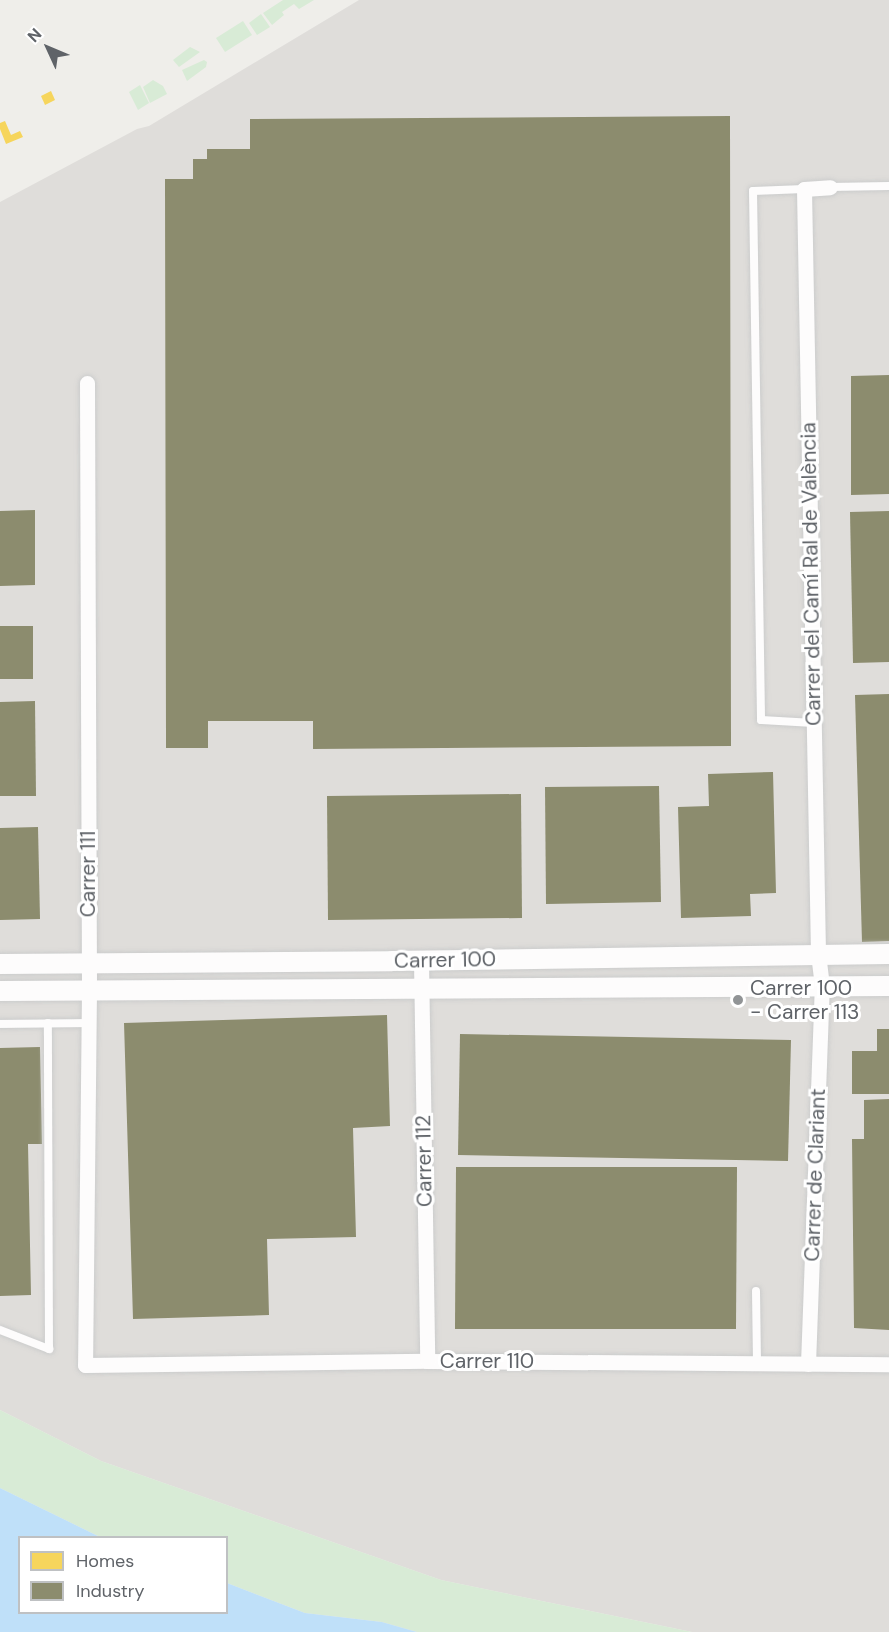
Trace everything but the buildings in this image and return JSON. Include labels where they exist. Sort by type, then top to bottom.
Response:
[{"type":"street","points":[[804,189],[830,187]]},
{"type":"street","name":"Carrer del Camí Ral de València","points":[[804,189],[818,953],[822,986]]},
{"type":"street","name":"Carrer 111","points":[[85,1365],[89,1023],[87,383]]},
{"type":"street","name":"Carrer 100","points":[[0,964],[889,954]]},
{"type":"street","name":"Carrer 112","points":[[421,961],[427,1361]]},
{"type":"street","name":"Carrer de Clariant","points":[[808,1364],[822,986]]},
{"type":"street","name":"Carrer 100","points":[[0,991],[889,986]]},
{"type":"street","name":"Carrer 110","points":[[85,1365],[427,1361],[889,1364]]},
{"type":"lane","points":[[830,187],[889,186]]},
{"type":"lane","points":[[804,189],[753,191],[761,720],[814,723]]},
{"type":"lane","points":[[0,1330],[49,1349],[48,1023]]},
{"type":"lane","points":[[0,1024],[89,1023]]},
{"type":"lane","points":[[756,1291],[757,1363]]},
{"type":"shaded area","points":[[359,0],[889,0],[889,1632],[692,1632],[441,1580],[101,1461],[0,1410],[0,202],[137,129],[149,126]]},
{"type":"green space","points":[[283,0],[314,0],[299,9],[294,4],[282,12],[284,15],[272,25],[263,13]]},
{"type":"green space","points":[[261,14],[270,27],[257,35],[249,23]]},
{"type":"green space","points":[[243,21],[252,35],[225,52],[216,38]]},
{"type":"green space","points":[[190,47],[200,52],[179,67],[173,60]]},
{"type":"green space","points":[[204,60],[207,62],[206,67],[187,81],[182,70]]},
{"type":"green space","points":[[153,80],[163,86],[167,94],[150,103],[143,87]]},
{"type":"green space","points":[[140,85],[149,103],[138,110],[129,92]]},
{"type":"green space","points":[[0,1410],[101,1461],[441,1580],[692,1632],[417,1632],[382,1622],[305,1613],[228,1583],[228,1536],[98,1536],[0,1488]]},
{"type":"water","points":[[0,1488],[98,1536],[18,1536],[18,1614],[228,1614],[228,1583],[305,1613],[382,1622],[417,1632],[0,1632]]},
{"type":"place","name":"Carrer 100 - Carrer 113","points":[[738,1000]]}]
